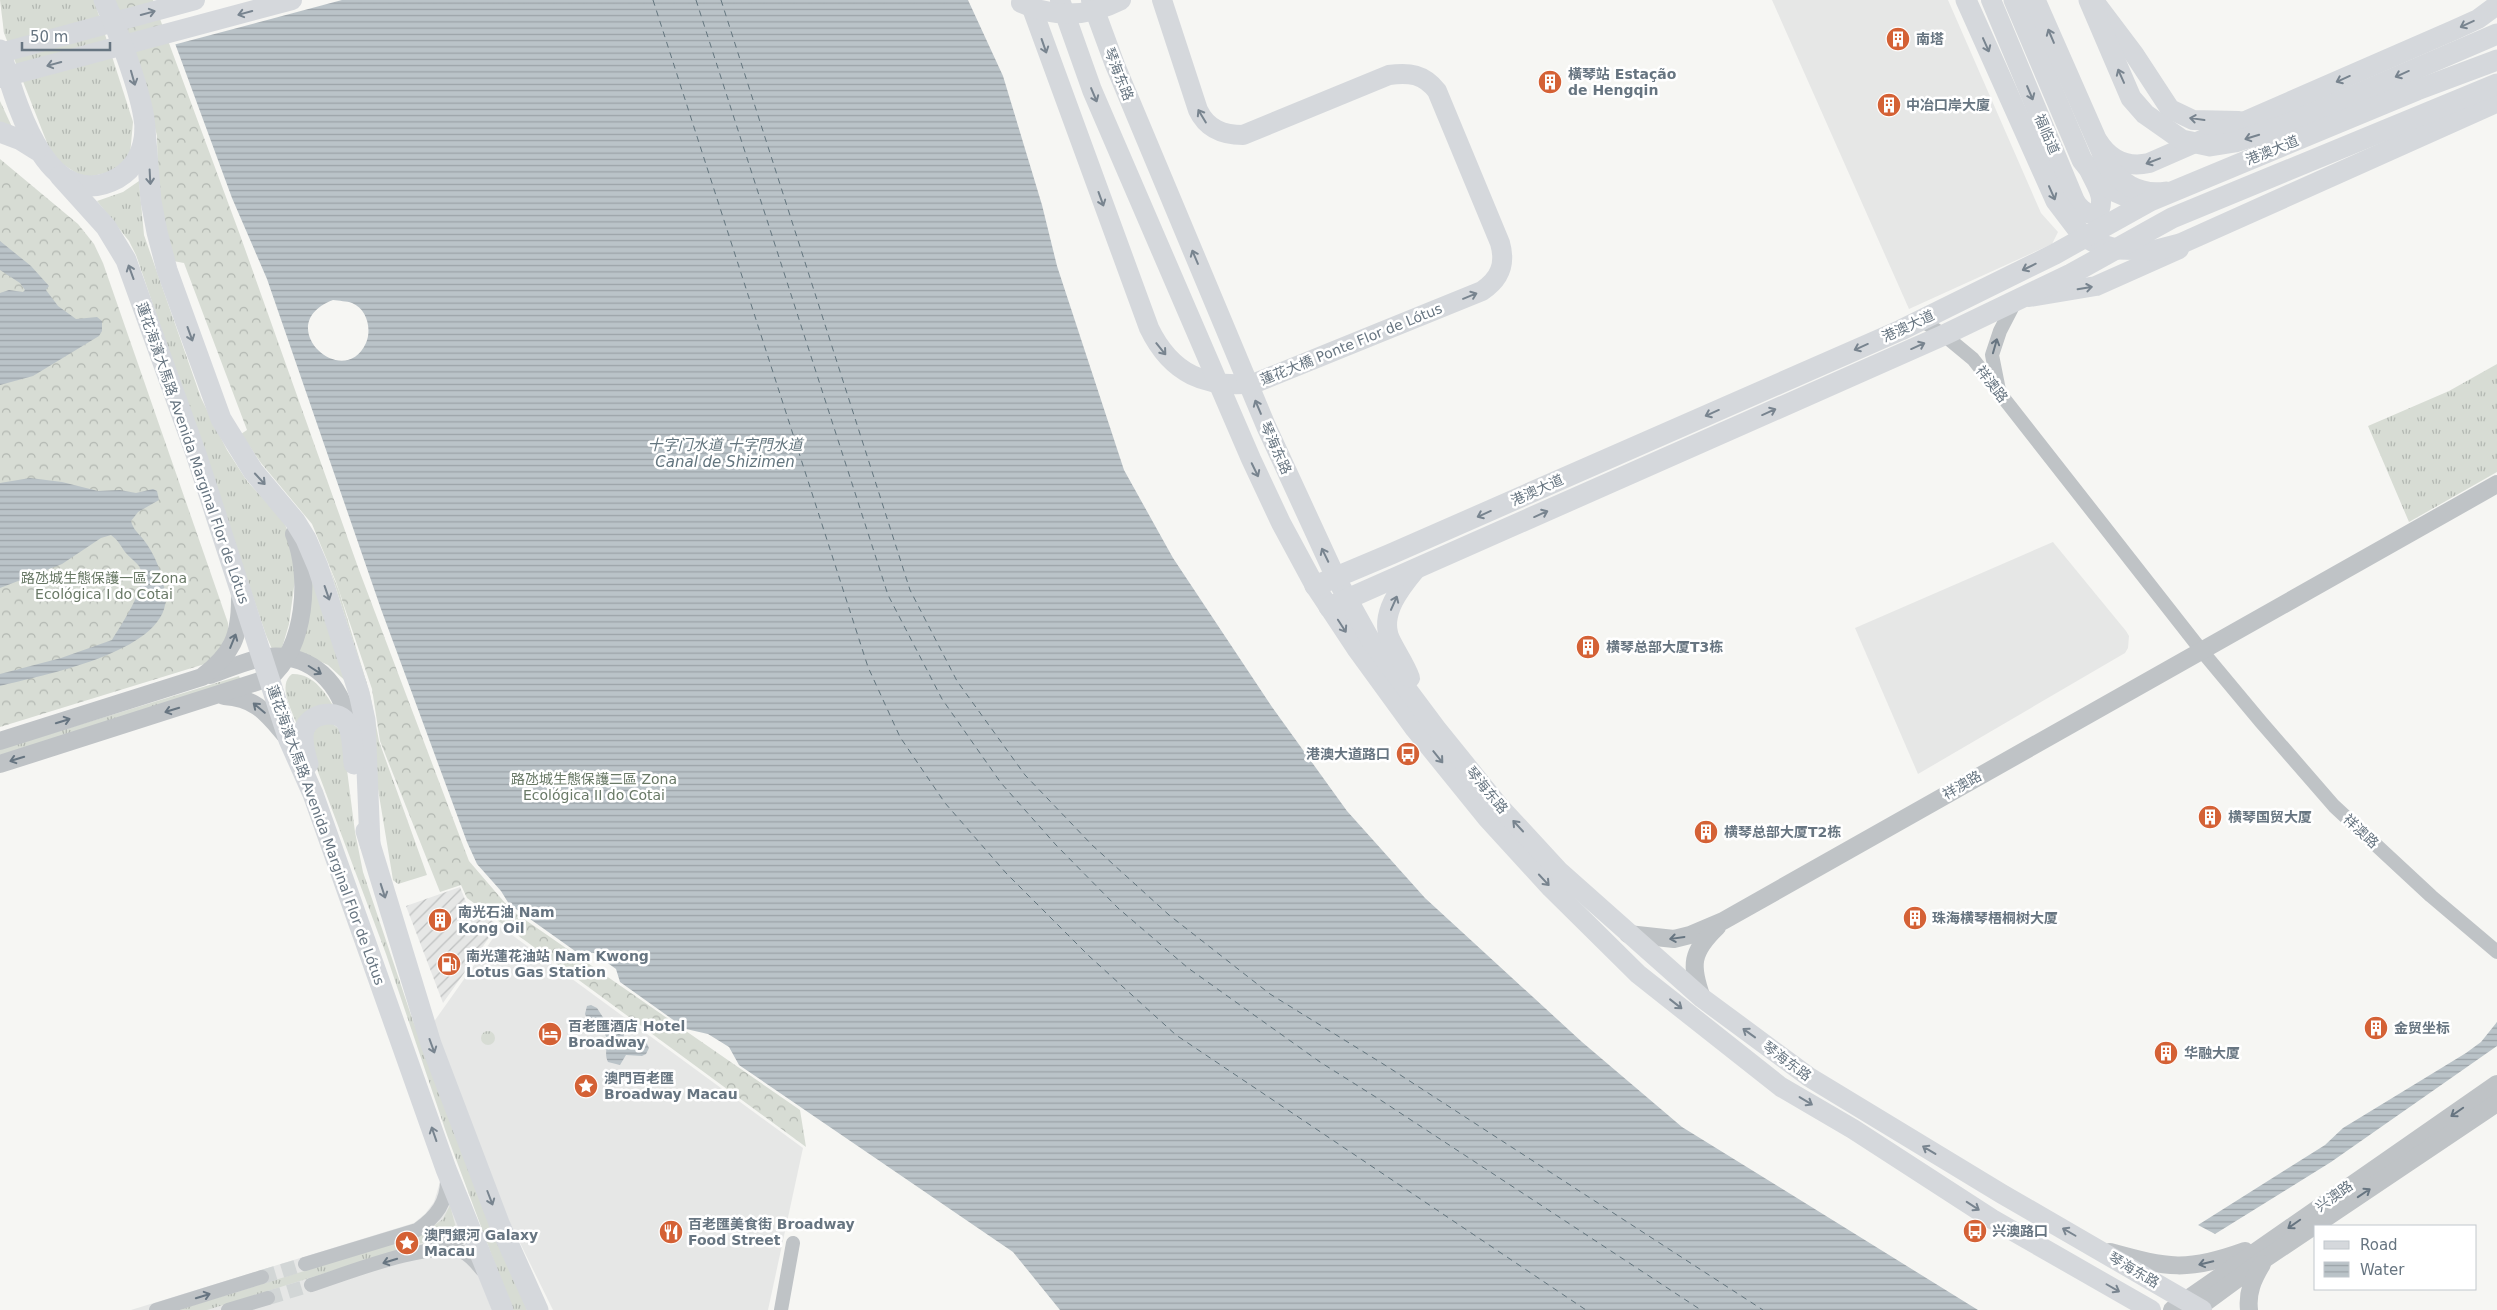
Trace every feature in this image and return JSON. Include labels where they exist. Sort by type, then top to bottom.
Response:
[{"type":"main road","points":[[104,0],[126,56],[145,129],[151,201],[167,270],[221,419],[253,471],[281,503],[306,539],[318,567],[359,693],[364,720],[370,844]]},
{"type":"main road","points":[[37,150],[15,98],[0,52],[195,0]]},
{"type":"main road","points":[[0,78],[292,0]]},
{"type":"main road","points":[[1015,0],[1044,11],[1073,14],[1090,12],[1120,0]]},
{"type":"main road","name":"蓮花大橋 Ponte Flor de Lótus","points":[[1028,0],[1149,328],[1163,352],[1190,374],[1203,381],[1224,385],[1255,383],[1482,291],[1496,280],[1502,270],[1503,253],[1500,243],[1437,91],[1423,77],[1414,73],[1389,75],[1243,135],[1230,135],[1218,131],[1201,118],[1162,0]]},
{"type":"main road","name":"琴海东路","points":[[1060,0],[1092,90],[1251,459],[1315,586],[1415,729],[1487,818],[1550,888],[1638,974],[1781,1087],[1853,1129],[1992,1219],[2151,1310]]},
{"type":"main road","name":"琴海东路","points":[[1092,0],[1115,65],[1266,426],[1336,578],[1371,641],[1499,806],[1559,871],[1628,934],[1702,998],[1809,1077],[2002,1194],[2100,1250],[2191,1308]]},
{"type":"main road","points":[[1966,0],[2056,201],[2083,236],[2116,250],[2157,250],[2180,244],[2377,157],[2451,118],[2461,85],[2458,66],[2450,48],[2436,38]]},
{"type":"main road","name":"福临道","points":[[1991,0],[2072,194],[2080,210],[2086,214],[2094,214],[2102,204],[2101,196],[2082,160],[2014,0]]},
{"type":"main road","points":[[2035,0],[2102,156],[2118,180],[2132,188],[2150,193],[2180,188]]},
{"type":"main road","points":[[2089,0],[2131,98],[2145,114],[2182,140],[2210,146],[2235,142],[2278,128],[2497,34]]},
{"type":"main road","points":[[2093,0],[2134,54],[2170,109],[2194,120],[2246,121]]},
{"type":"main road","points":[[2091,129],[2111,157],[2123,163],[2137,166],[2149,163],[2478,19],[2497,5]]},
{"type":"main road","points":[[2417,90],[2497,53]]},
{"type":"main road","name":"港澳大道","points":[[1315,586],[1921,320],[2055,254],[2150,201],[2417,90],[2497,60]]},
{"type":"main road","points":[[2055,254],[2497,70]]},
{"type":"main road","name":"港澳大道","points":[[1329,607],[1944,335],[2075,272],[2172,218],[2497,84]]},
{"type":"main road","points":[[2075,272],[2367,146],[2497,101]]},
{"type":"main road","points":[[2017,300],[2096,286],[2497,107]]},
{"type":"main road","points":[[60,176],[76,184],[93,186],[110,182],[124,174],[136,162],[143,146],[145,129]]},
{"type":"main road","points":[[0,132],[21,140],[37,150]]},
{"type":"main road","name":"蓮花海濱大馬路 Avenida Marginal Flor de Lótus","points":[[37,150],[106,227],[126,260],[196,454],[289,740],[313,794],[446,1169],[503,1310]]},
{"type":"main road","name":"福临道","points":[[2090,172],[2114,192],[2131,198],[2150,201]]},
{"type":"main road","points":[[1412,696],[1414,686],[1407,668],[1389,637],[1386,621],[1401,588],[1416,569]]},
{"type":"main road","points":[[313,794],[304,744],[304,729],[315,717],[329,714],[345,720],[349,727],[361,809],[378,876],[431,1044],[499,1223],[538,1310]]},
{"type":"street","points":[[1999,393],[1992,355],[2000,331],[2017,300]]},
{"type":"street","name":"祥澳路","points":[[1921,320],[1944,335],[1972,359],[2202,650],[2334,806],[2431,896],[2497,952]]},
{"type":"street","name":"祥澳路","points":[[1628,934],[1674,939],[1690,935],[1722,921],[2497,484]]},
{"type":"street","points":[[0,764],[218,696],[269,678],[277,672],[286,658],[297,628],[305,580],[299,546],[281,503]]},
{"type":"street","points":[[202,677],[221,663],[233,644],[240,617],[240,592]]},
{"type":"street","points":[[0,741],[263,658],[286,658],[308,665],[330,682],[343,700],[349,727]]},
{"type":"street","points":[[218,696],[251,701],[261,708],[289,740]]},
{"type":"street","name":"祥澳路","points":[[1702,998],[1695,979],[1693,963],[1704,939],[1722,921]]},
{"type":"street","name":"兴澳路","points":[[2191,1308],[2268,1242],[2497,1084]]},
{"type":"street","name":"兴澳路","points":[[2316,1225],[2497,1104]]},
{"type":"street","points":[[305,1264],[418,1230],[432,1219],[443,1204],[447,1187],[446,1169]]},
{"type":"street","name":"兴澳路","points":[[2191,1308],[2314,1226]]},
{"type":"street","points":[[311,1285],[471,1234]]},
{"type":"street","points":[[2100,1250],[2167,1266],[2192,1266],[2223,1259],[2268,1242]]},
{"type":"street","points":[[781,1310],[792,1243]]},
{"type":"street","points":[[411,1254],[445,1248],[464,1252],[475,1260],[492,1285]]},
{"type":"street","points":[[2249,1310],[2248,1298],[2252,1280],[2263,1260]]},
{"type":"street","points":[[156,1310],[262,1277]]},
{"type":"street","points":[[228,1310],[268,1298]]},
{"type":"shaded area","name":"中冶口岸大廈","points":[[1772,0],[1948,0],[2041,213],[2058,232],[2052,244],[1909,309]]},
{"type":"shaded area","points":[[2053,542],[2126,631],[2129,636],[2128,648],[2125,653],[1918,774],[1855,628]]},
{"type":"shaded area","name":"南光蓮花油站 Nam Kwong Lotus Gas Station","points":[[460,887],[466,902],[498,925],[443,1003],[406,906]]},
{"type":"shaded area","name":"澳門百老匯 Broadway Macau","points":[[501,927],[803,1148],[768,1310],[553,1310],[491,1184],[433,1023]]},
{"type":"shaded area","name":"澳門銀河 Galaxy Macau","points":[[441,1179],[492,1310],[131,1310],[414,1223],[425,1214],[434,1202]]},
{"type":"green space","points":[[0,0],[94,0],[133,122],[130,155],[119,170],[84,178],[53,158],[4,33]]},
{"type":"green space","points":[[114,0],[153,0],[240,235],[359,570],[469,861],[511,910],[800,1110],[806,1147],[467,898],[461,885],[440,892],[380,741],[372,689],[336,582],[312,524],[261,463],[241,434],[247,430],[184,263],[173,261],[158,188],[157,136],[145,88]]},
{"type":"green space","points":[[0,101],[13,129],[0,123]]},
{"type":"green space","name":"路氹城生態保護一區 Zona Ecológica I do Cotai","points":[[0,159],[78,224],[94,244],[103,263],[228,623],[228,638],[208,663],[0,727]]},
{"type":"green space","points":[[139,181],[144,235],[201,398],[227,450],[247,481],[283,520],[290,536],[296,572],[289,624],[282,648],[272,649],[266,635],[136,255],[129,241],[97,201],[123,192]]},
{"type":"green space","points":[[2497,364],[2497,472],[2409,522],[2368,426],[2449,391]]},
{"type":"green space","points":[[329,567],[339,591],[370,694],[379,741],[427,875],[398,884],[393,880],[378,789],[369,692]]},
{"type":"green space","points":[[312,569],[353,688],[328,665],[299,652]]},
{"type":"green space","points":[[292,674],[307,677],[313,681],[323,691],[336,710],[297,725],[286,691],[286,684]]},
{"type":"green space","points":[[239,676],[241,681],[0,755],[0,749]]},
{"type":"green space","points":[[330,722],[342,731],[355,832],[363,872],[412,1018],[477,1189],[527,1310],[512,1310],[447,1135],[386,954],[318,772],[312,751],[313,728]]},
{"type":"green space","points":[[488,1031],[493,1033],[495,1038],[493,1043],[488,1045],[483,1043],[481,1038],[483,1033]]},
{"type":"green space","points":[[450,1205],[457,1232],[207,1310],[178,1310],[421,1235],[443,1219]]},
{"type":"water","name":"十字门水道 十字門水道 Canal de Shizimen","points":[[159,0],[968,0],[1003,76],[1042,205],[1057,266],[1124,470],[1173,558],[1272,707],[1347,811],[1425,898],[1582,1042],[1682,1127],[1978,1310],[1060,1310],[1013,1252],[739,1065],[729,1047],[708,1034],[686,1029],[620,982],[616,969],[594,953],[575,951],[509,904],[501,891],[477,864],[467,842],[381,609],[267,279],[232,198]],"holes":[[[333,300],[350,302],[357,306],[365,315],[368,326],[366,343],[355,356],[342,361],[329,358],[317,349],[310,337],[308,324],[315,311]]]},
{"type":"water","points":[[0,241],[31,266],[49,286],[46,290],[58,306],[76,319],[97,317],[102,321],[102,331],[99,336],[33,376],[0,385],[0,293],[9,290],[23,292],[25,290],[20,283],[0,270]]},
{"type":"water","points":[[30,478],[62,482],[98,491],[120,490],[136,493],[153,489],[157,491],[159,500],[138,512],[131,521],[134,529],[151,551],[160,571],[165,592],[163,613],[150,630],[129,645],[74,667],[0,686],[0,674],[61,658],[112,640],[133,604],[141,583],[139,566],[111,535],[101,538],[62,564],[0,588],[0,483]]},
{"type":"water","points":[[591,1005],[597,1008],[606,1022],[616,1022],[624,1025],[623,1039],[625,1042],[640,1038],[645,1040],[649,1048],[646,1054],[642,1056],[626,1055],[620,1065],[608,1062],[605,1034],[585,1014],[587,1006]]},
{"type":"water","points":[[2497,1022],[2497,1046],[2331,1162],[2215,1234],[2198,1225],[2325,1145],[2343,1128],[2466,1053],[2481,1042]]},
{"type":"pier","points":[[156,0],[342,0],[173,45]]},
{"type":"ferry route","points":[[653,0],[868,667],[900,737],[945,803],[1006,873],[1089,956],[1176,1035],[1586,1310]]},
{"type":"ferry route","points":[[696,0],[888,595],[942,699],[1001,783],[1056,845],[1118,908],[1188,968],[1320,1062],[1701,1310]]},
{"type":"ferry route","points":[[721,0],[910,590],[957,681],[1025,775],[1092,845],[1169,915],[1270,994],[1388,1067],[1763,1310]]},
{"type":"tunnel","points":[[262,1277],[305,1264]]},
{"type":"tunnel","points":[[268,1298],[311,1285]]},
{"type":"place","name":"南塔","points":[[1898,39]]},
{"type":"place","name":"橫琴站 Estação de Hengqin","points":[[1550,82]]},
{"type":"place","name":"中冶口岸大廈","points":[[1889,105]]},
{"type":"place","name":"横琴总部大厦T3栋","points":[[1588,647]]},
{"type":"place","name":"港澳大道路口","points":[[1408,754]]},
{"type":"place","name":"横琴国贸大厦","points":[[2210,817]]},
{"type":"place","name":"横琴总部大厦T2栋","points":[[1706,832]]},
{"type":"place","name":"珠海横琴梧桐树大厦","points":[[1915,918]]},
{"type":"place","name":"南光石油 Nam Kong Oil","points":[[440,920]]},
{"type":"place","name":"南光蓮花油站 Nam Kwong Lotus Gas Station","points":[[449,964]]},
{"type":"place","name":"金贸坐标","points":[[2376,1028]]},
{"type":"place","name":"百老匯酒店 Hotel Broadway","points":[[550,1034]]},
{"type":"place","name":"华融大厦","points":[[2166,1053]]},
{"type":"place","name":"澳門百老匯 Broadway Macau","points":[[586,1086]]},
{"type":"place","name":"兴澳路口","points":[[1975,1231]]},
{"type":"place","name":"百老匯美食街 Broadway Food Street","points":[[671,1232]]},
{"type":"place","name":"澳門銀河 Galaxy Macau","points":[[407,1243]]},
{"type":"park label","name":"路氹城生態保護二區 Zona Ecológica II do Cotai","points":[[594,788]]}]
